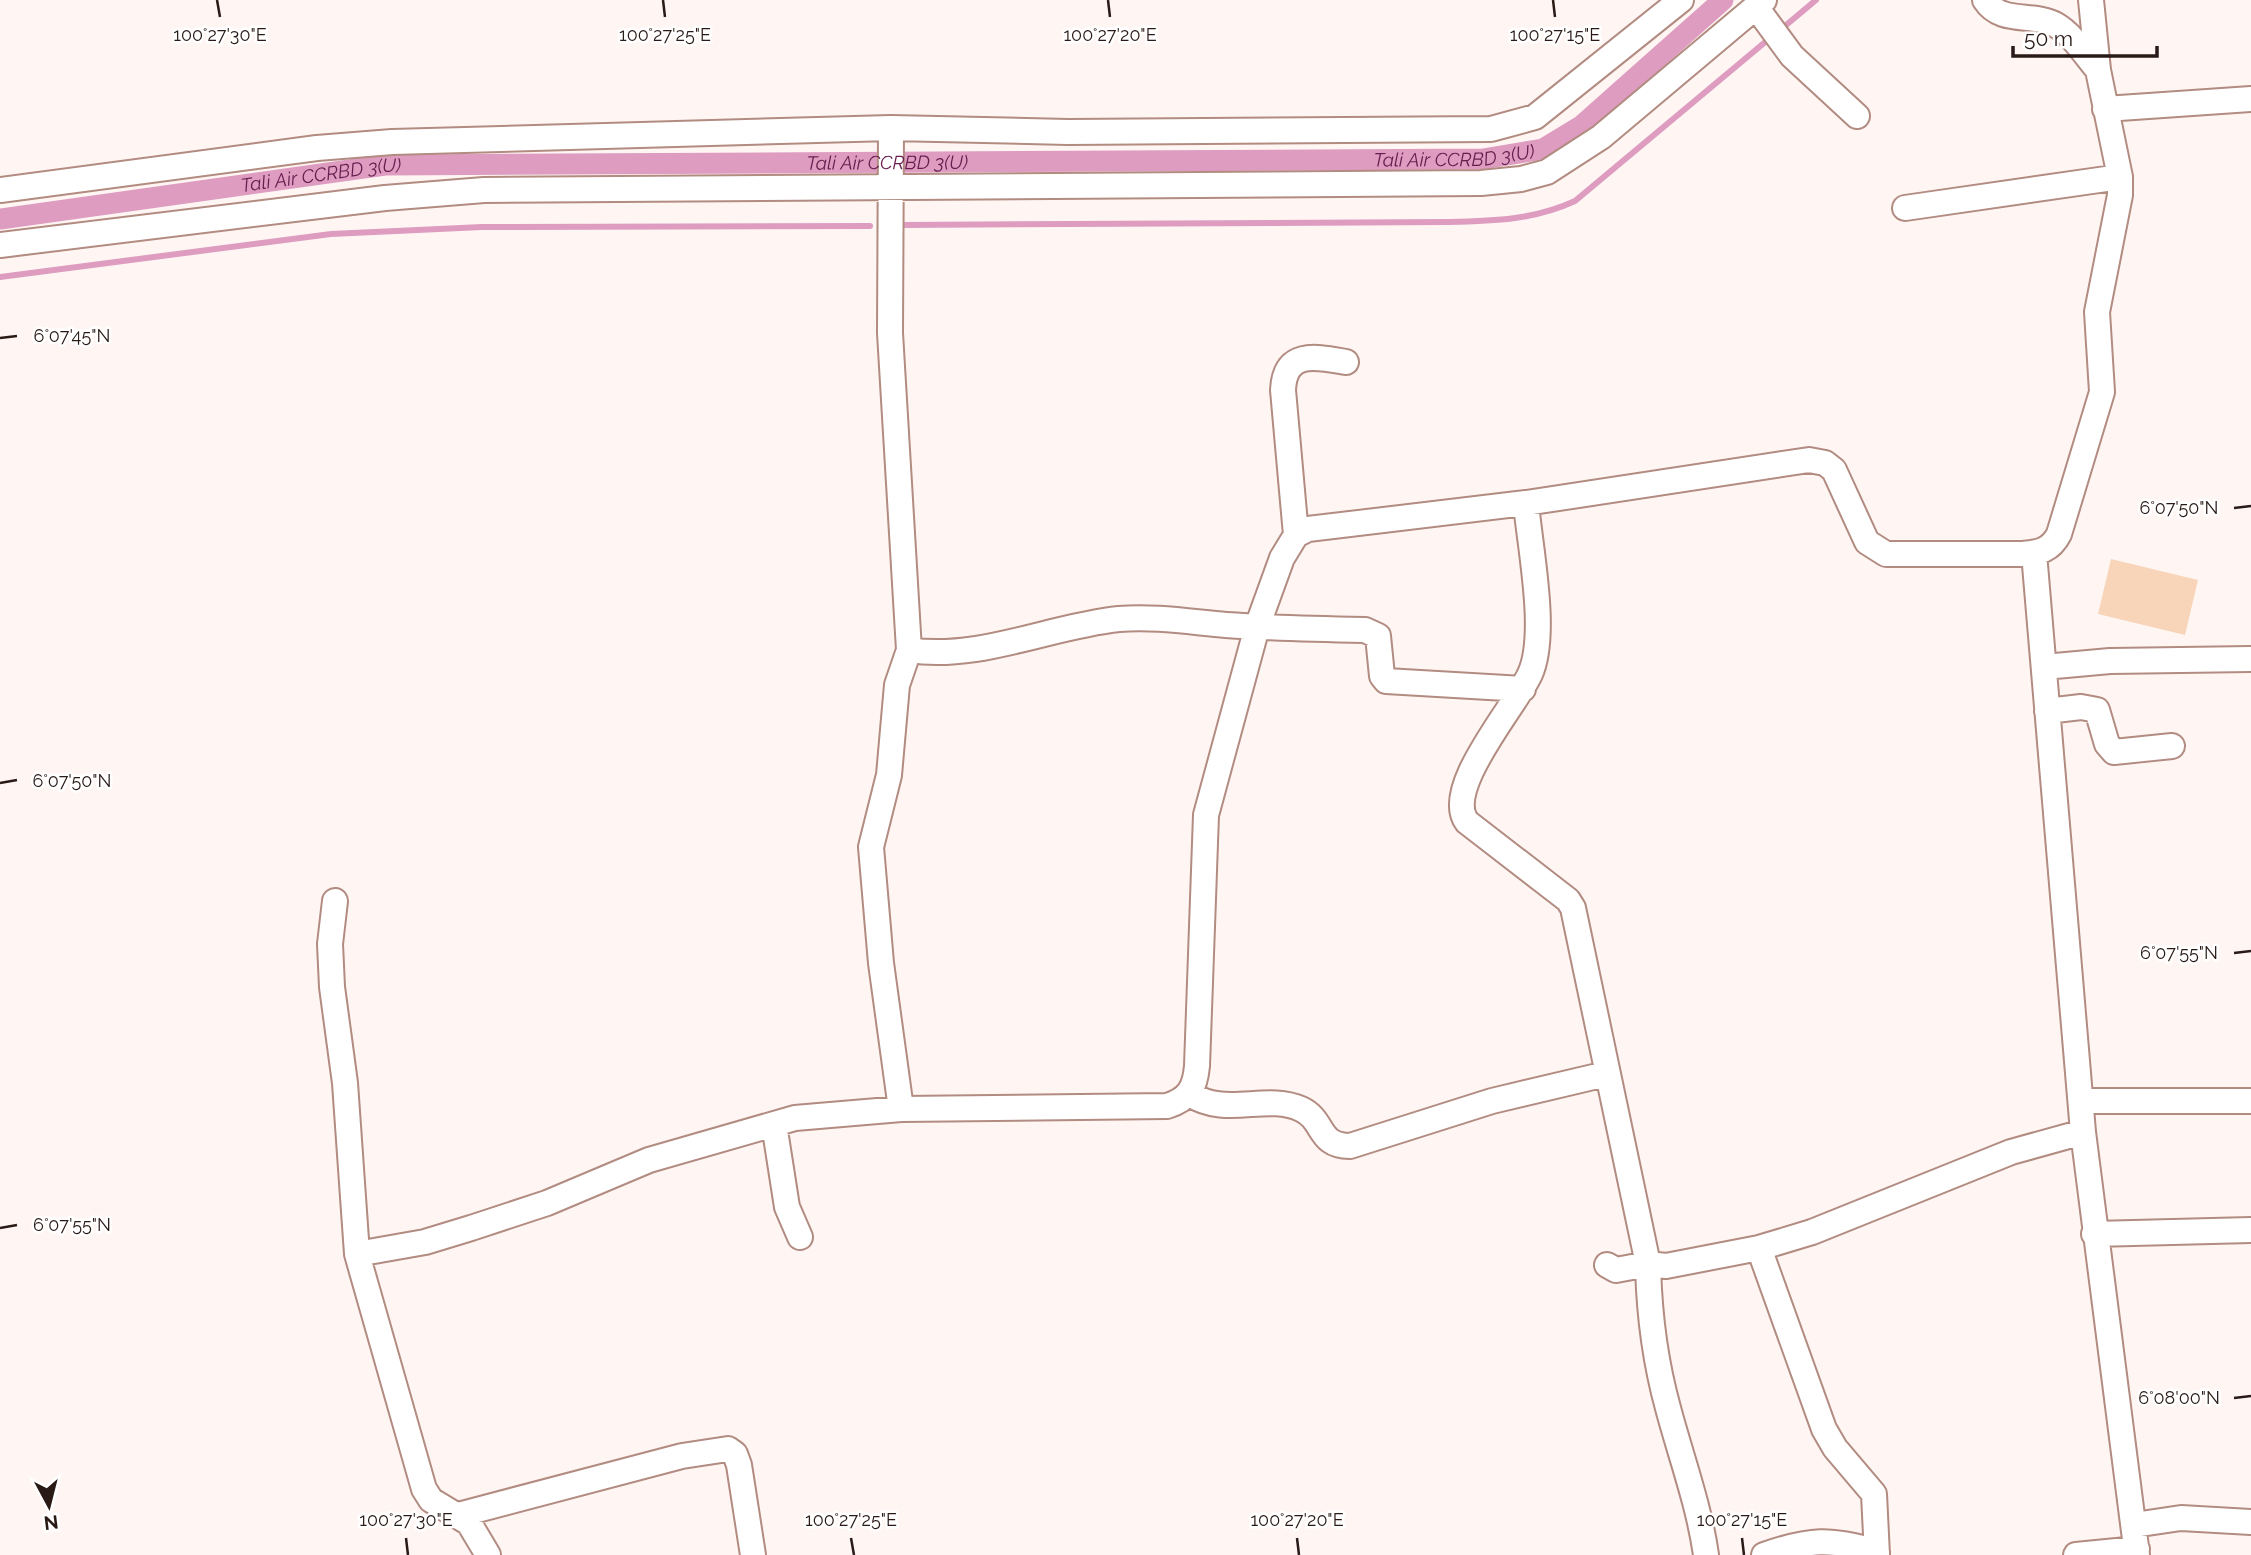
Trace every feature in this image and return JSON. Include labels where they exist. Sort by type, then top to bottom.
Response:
[{"type":"street","points":[[0,190],[317,148],[392,142],[1491,129],[1535,117],[1681,0]]},
{"type":"street","points":[[1985,0],[1996,12],[2008,17],[2053,24],[2064,32],[2098,70]]},
{"type":"street","points":[[1296,535],[1326,524],[1526,503],[1809,460],[1825,463],[1834,470],[1867,542],[1886,554],[2034,553],[2050,546],[2059,534],[2100,402],[2097,312],[2119,205],[2120,177],[2098,70],[2091,0]]},
{"type":"street","points":[[0,245],[385,198],[484,190],[890,178],[1481,183],[1521,179],[1547,172],[1601,137],[1767,19],[1857,117]]},
{"type":"street","points":[[2105,109],[2251,99]]},
{"type":"street","points":[[890,136],[890,333],[909,650],[897,685],[889,775],[871,848],[881,963],[901,1109]]},
{"type":"street","points":[[1905,208],[2120,177]]},
{"type":"street","points":[[357,1254],[425,1242],[547,1203],[649,1160],[815,1115],[901,1109],[1167,1106],[1190,1094],[1196,1082],[1197,1066],[1206,815],[1257,627],[1282,558],[1296,535],[1283,390],[1286,372],[1297,361],[1305,358],[1346,362]]},
{"type":"street","points":[[1526,503],[1539,635],[1536,660],[1523,689],[1482,750],[1461,799],[1462,812],[1467,822],[1568,900],[1573,908],[1647,1264],[1649,1316],[1667,1407],[1685,1462],[1706,1555]]},
{"type":"street","points":[[2034,553],[2083,1132],[2137,1552],[2076,1555]]},
{"type":"street","points":[[909,650],[960,650],[1119,619],[1374,632],[1378,636],[1382,676],[1392,683],[1523,689]]},
{"type":"street","points":[[2043,667],[2110,661],[2251,659]]},
{"type":"street","points":[[2047,710],[2081,707],[2097,710],[2107,744],[2114,752],[2172,746]]},
{"type":"street","points":[[335,901],[330,944],[332,987],[345,1083],[357,1254],[420,1478],[431,1500],[458,1515],[474,1529],[488,1555]]},
{"type":"street","points":[[1190,1094],[1205,1104],[1301,1109],[1314,1119],[1327,1139],[1336,1146],[1350,1146],[1492,1101],[1606,1074]]},
{"type":"street","points":[[2082,1101],[2251,1101]]},
{"type":"street","points":[[774,1124],[787,1207],[800,1237]]},
{"type":"street","points":[[1607,1265],[1616,1270],[1647,1264],[1666,1266],[1759,1248],[1812,1232],[2011,1152],[2083,1132]]},
{"type":"street","points":[[2094,1234],[2251,1230]]},
{"type":"street","points":[[1759,1248],[1824,1429],[1835,1448],[1874,1494],[1877,1554],[1822,1540],[1794,1545],[1764,1555]]},
{"type":"street","points":[[458,1515],[682,1456],[728,1449],[735,1454],[739,1465],[753,1555]]},
{"type":"street","points":[[2134,1525],[2181,1518],[2251,1522]]},
{"type":"building","points":[[2111,559],[2198,580],[2185,635],[2098,614]]},
{"type":"waterway","name":"Tali Air CCRBD 3(U)","points":[[0,219],[385,165],[1483,159],[1543,149],[1581,126],[1723,0]]},
{"type":"waterway","points":[[1779,31],[1816,0]]},
{"type":"waterway","points":[[900,225],[1448,222],[1529,216],[1575,201],[1770,38]]},
{"type":"waterway","points":[[0,277],[331,234],[482,227],[870,226]]}]
